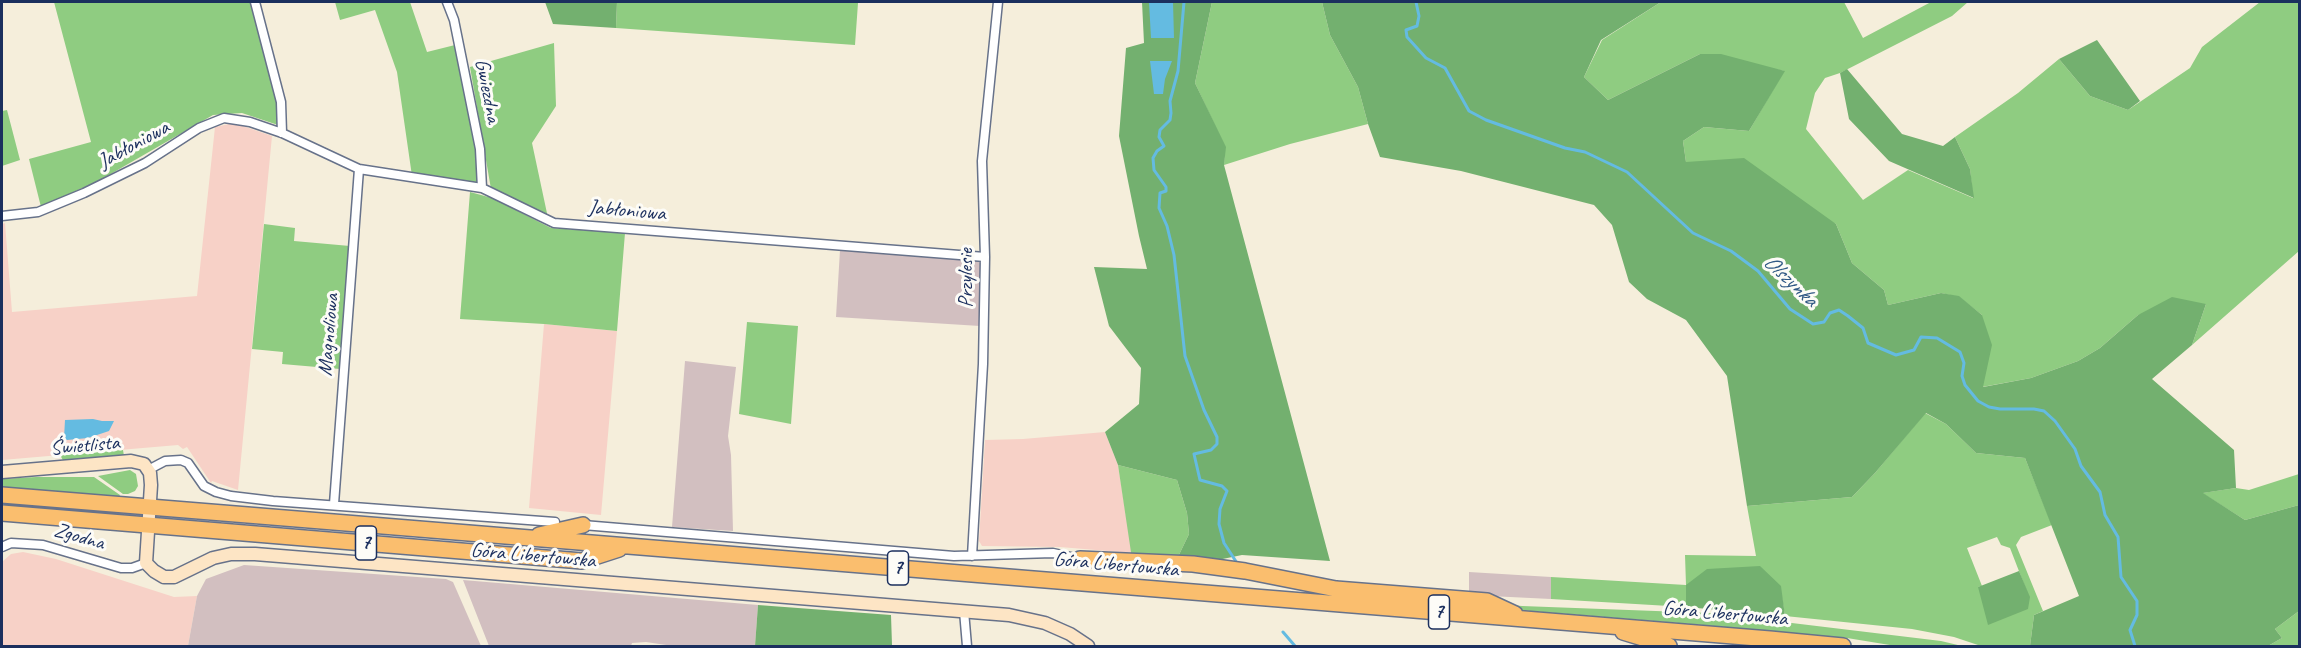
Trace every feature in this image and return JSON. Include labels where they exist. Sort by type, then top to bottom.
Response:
[{"type":"highway","name":"Góra Libertowska","points":[[2,495],[1843,646]]},
{"type":"highway","name":"Góra Libertowska","points":[[2,513],[582,561],[625,546]]},
{"type":"highway","points":[[523,538],[583,525]]},
{"type":"highway","name":"7","points":[[1080,559],[1193,564],[1245,571],[1336,590],[1487,601],[1526,619]]},
{"type":"highway","name":"Góra Libertowska","points":[[1604,626],[1669,646]]},
{"type":"street","points":[[255,2],[281,102],[282,133]]},
{"type":"street","name":"Gwiezdna","points":[[447,2],[454,20],[480,149],[482,188]]},
{"type":"street","name":"Przylesie","points":[[972,556],[983,375],[985,257],[982,161],[998,2]]},
{"type":"street","name":"Jabłoniowa","points":[[2,216],[38,212],[84,193],[145,163],[214,121],[224,118],[236,119],[282,133],[359,169],[482,188],[554,223],[985,257]]},
{"type":"street","name":"Magnoliowa","points":[[334,504],[359,169]]},
{"type":"street","name":"Góra Libertowska","points":[[148,470],[165,461],[177,459],[188,463],[201,483],[216,492],[273,501],[555,522]]},
{"type":"street","name":"Świetlista","points":[[2,472],[131,461],[144,464],[151,480],[149,525]]},
{"type":"street","points":[[146,562],[149,525]]},
{"type":"street","name":"Góra Libertowska","points":[[583,525],[972,556],[1053,553],[1080,559]]},
{"type":"street","name":"Zgodna","points":[[2,547],[11,543],[25,542],[43,545],[121,568],[132,568],[146,562]]},
{"type":"street","name":"Góra Libertowska","points":[[146,562],[159,574],[169,577],[213,558],[251,554],[964,611]]},
{"type":"street","points":[[967,646],[964,611],[1016,616],[1045,623],[1070,634],[1088,646]]},
{"type":"shaded area","points":[[234,123],[272,136],[238,490],[212,481],[211,483],[187,447],[183,449],[178,445],[2,460],[2,224],[5,223],[12,312],[197,296],[215,127]]},
{"type":"shaded area","points":[[840,250],[980,261],[980,326],[836,317]]},
{"type":"shaded area","points":[[544,324],[617,331],[601,515],[529,508]]},
{"type":"shaded area","points":[[685,361],[736,367],[728,436],[731,455],[733,531],[672,527]]},
{"type":"shaded area","points":[[1105,432],[1118,465],[1132,553],[1060,547],[982,546],[979,541],[985,440]]},
{"type":"shaded area","points":[[23,552],[56,559],[174,597],[197,596],[188,646],[2,646],[2,562],[11,554]]},
{"type":"shaded area","points":[[244,565],[446,579],[453,582],[481,646],[188,646],[197,596],[206,579]]},
{"type":"shaded area","points":[[1469,572],[1551,577],[1551,599],[1469,595]]},
{"type":"shaded area","points":[[463,580],[758,605],[755,646],[673,646],[646,642],[632,643],[631,646],[489,646]]},
{"type":"green space","points":[[54,2],[253,2],[276,98],[278,125],[242,113],[213,115],[102,179],[41,207],[29,159],[91,142]]},
{"type":"green space","points":[[335,2],[410,2],[427,52],[459,44],[482,188],[412,176],[397,72],[375,10],[340,20]]},
{"type":"green space","points":[[545,2],[617,2],[616,28],[553,24]]},
{"type":"green space","points":[[617,2],[858,3],[855,45],[616,28]]},
{"type":"green space","points":[[1142,2],[1212,2],[1195,83],[1226,147],[1224,165],[1330,561],[1242,555],[1208,562],[1176,561],[1189,534],[1187,513],[1177,480],[1118,465],[1105,432],[1139,404],[1141,368],[1109,326],[1094,267],[1147,269],[1119,136],[1126,48],[1144,43]]},
{"type":"green space","points":[[1212,2],[1322,2],[1330,35],[1358,87],[1368,124],[1290,144],[1224,165],[1225,147],[1195,83]]},
{"type":"green space","points":[[1322,2],[1661,2],[1601,40],[1584,77],[1608,100],[1700,54],[1721,54],[1785,71],[1749,131],[1704,127],[1683,141],[1686,162],[1744,158],[1836,224],[1852,263],[1884,290],[1888,305],[1941,293],[1959,296],[1982,315],[1992,345],[1983,387],[2031,378],[2078,361],[2100,348],[2138,315],[2172,297],[2206,304],[2192,345],[2152,379],[2234,450],[2236,488],[2203,493],[2245,520],[2299,505],[2299,611],[2275,629],[2282,638],[2268,646],[2030,646],[2034,615],[2079,596],[2025,458],[1976,453],[1946,424],[1926,413],[1852,497],[1747,506],[1727,376],[1686,320],[1647,299],[1629,282],[1612,225],[1594,205],[1461,171],[1380,157],[1358,87],[1330,35]]},
{"type":"green space","points":[[1661,2],[1844,2],[1863,38],[1931,2],[1968,2],[1952,16],[1840,73],[1825,78],[1815,93],[1806,129],[1863,200],[1908,170],[1973,198],[1970,169],[1955,137],[2018,93],[2059,59],[2090,96],[2128,110],[2190,68],[2202,47],[2260,2],[2299,2],[2299,251],[2192,345],[2206,304],[2138,315],[2100,348],[2078,361],[2031,378],[1982,387],[1982,315],[1959,297],[1941,293],[1888,305],[1884,290],[1852,263],[1836,224],[1686,162],[1683,141],[1704,127],[1749,131],[1784,71],[1700,54],[1608,100],[1584,77],[1602,40]]},
{"type":"green space","points":[[2097,40],[2140,101],[2128,110],[2090,96],[2059,59]]},
{"type":"green space","points":[[554,43],[556,106],[532,143],[548,218],[491,189],[470,67]]},
{"type":"green space","points":[[1847,69],[1902,134],[1943,146],[1955,137],[1970,169],[1974,198],[1889,161],[1849,119],[1840,73]]},
{"type":"green space","points":[[7,110],[20,160],[2,166],[2,111]]},
{"type":"green space","points":[[470,192],[492,198],[551,228],[625,233],[617,331],[460,319]]},
{"type":"green space","points":[[264,224],[295,228],[294,241],[350,246],[340,369],[282,364],[283,352],[252,349]]},
{"type":"green space","points":[[747,322],[798,326],[791,424],[739,414]]},
{"type":"green space","points":[[1925,413],[1946,424],[1976,453],[2025,458],[2052,525],[2021,537],[2016,545],[2043,611],[2034,615],[2030,646],[1981,646],[1954,637],[1912,629],[1785,616],[1780,586],[1686,585],[1685,555],[1756,556],[1747,506],[1852,497]],"holes":[[[1997,537],[2001,545],[2010,548],[2029,597],[1978,587],[1982,586],[1967,548]]]},
{"type":"green space","points":[[123,450],[124,456],[64,462],[60,455]]},
{"type":"green space","points":[[1118,465],[1177,480],[1187,513],[1189,534],[1176,561],[1132,559]]},
{"type":"green space","points":[[130,470],[136,474],[138,486],[135,491],[128,494],[123,494],[98,476]]},
{"type":"green space","points":[[2299,474],[2299,505],[2245,520],[2202,493],[2236,488],[2249,490]]},
{"type":"green space","points":[[94,477],[120,495],[119,497],[2,488],[2,479]]},
{"type":"green space","points":[[1760,566],[1781,586],[1785,616],[1686,607],[1686,585],[1707,569]]},
{"type":"green space","points":[[2019,571],[2030,597],[2028,609],[1988,625],[1978,587]]},
{"type":"green space","points":[[1551,577],[1686,585],[1686,607],[1551,599]]},
{"type":"green space","points":[[1469,601],[1522,606],[1709,613],[1941,641],[1962,646],[1896,646],[1847,638],[1469,606]]},
{"type":"green space","points":[[758,605],[891,615],[892,645],[902,646],[755,646]]},
{"type":"green space","points":[[2299,611],[2299,646],[2268,646],[2282,638],[2275,629]]},
{"type":"water","points":[[1149,2],[1173,2],[1174,38],[1151,38]]},
{"type":"water","points":[[1150,61],[1172,61],[1165,79],[1163,94],[1154,94]]},
{"type":"water","points":[[65,420],[114,421],[109,431],[88,438],[67,440],[64,438]]},
{"type":"waterway","points":[[1184,2],[1178,71],[1170,101],[1170,120],[1160,130],[1159,137],[1164,146],[1153,158],[1154,170],[1166,187],[1166,191],[1160,193],[1159,208],[1167,226],[1174,255],[1185,356],[1204,410],[1217,437],[1217,444],[1211,450],[1194,454],[1200,480],[1222,486],[1227,491],[1220,509],[1219,524],[1224,543],[1237,563]]},
{"type":"waterway","name":"Olszynka","points":[[1416,2],[1419,16],[1417,26],[1406,30],[1407,37],[1426,58],[1445,68],[1469,111],[1486,120],[1565,148],[1585,152],[1627,172],[1693,233],[1731,251],[1758,271],[1790,309],[1813,324],[1824,322],[1830,313],[1839,310],[1863,328],[1868,343],[1896,355],[1914,350],[1921,337],[1937,338],[1960,352],[1964,363],[1962,376],[1965,385],[1978,401],[1989,407],[2000,409],[2044,411],[2055,421],[2075,449],[2081,466],[2100,492],[2105,515],[2118,537],[2121,577],[2137,601],[2137,615],[2130,630],[2135,646]]},
{"type":"waterway","points":[[1283,632],[1295,646]]}]
